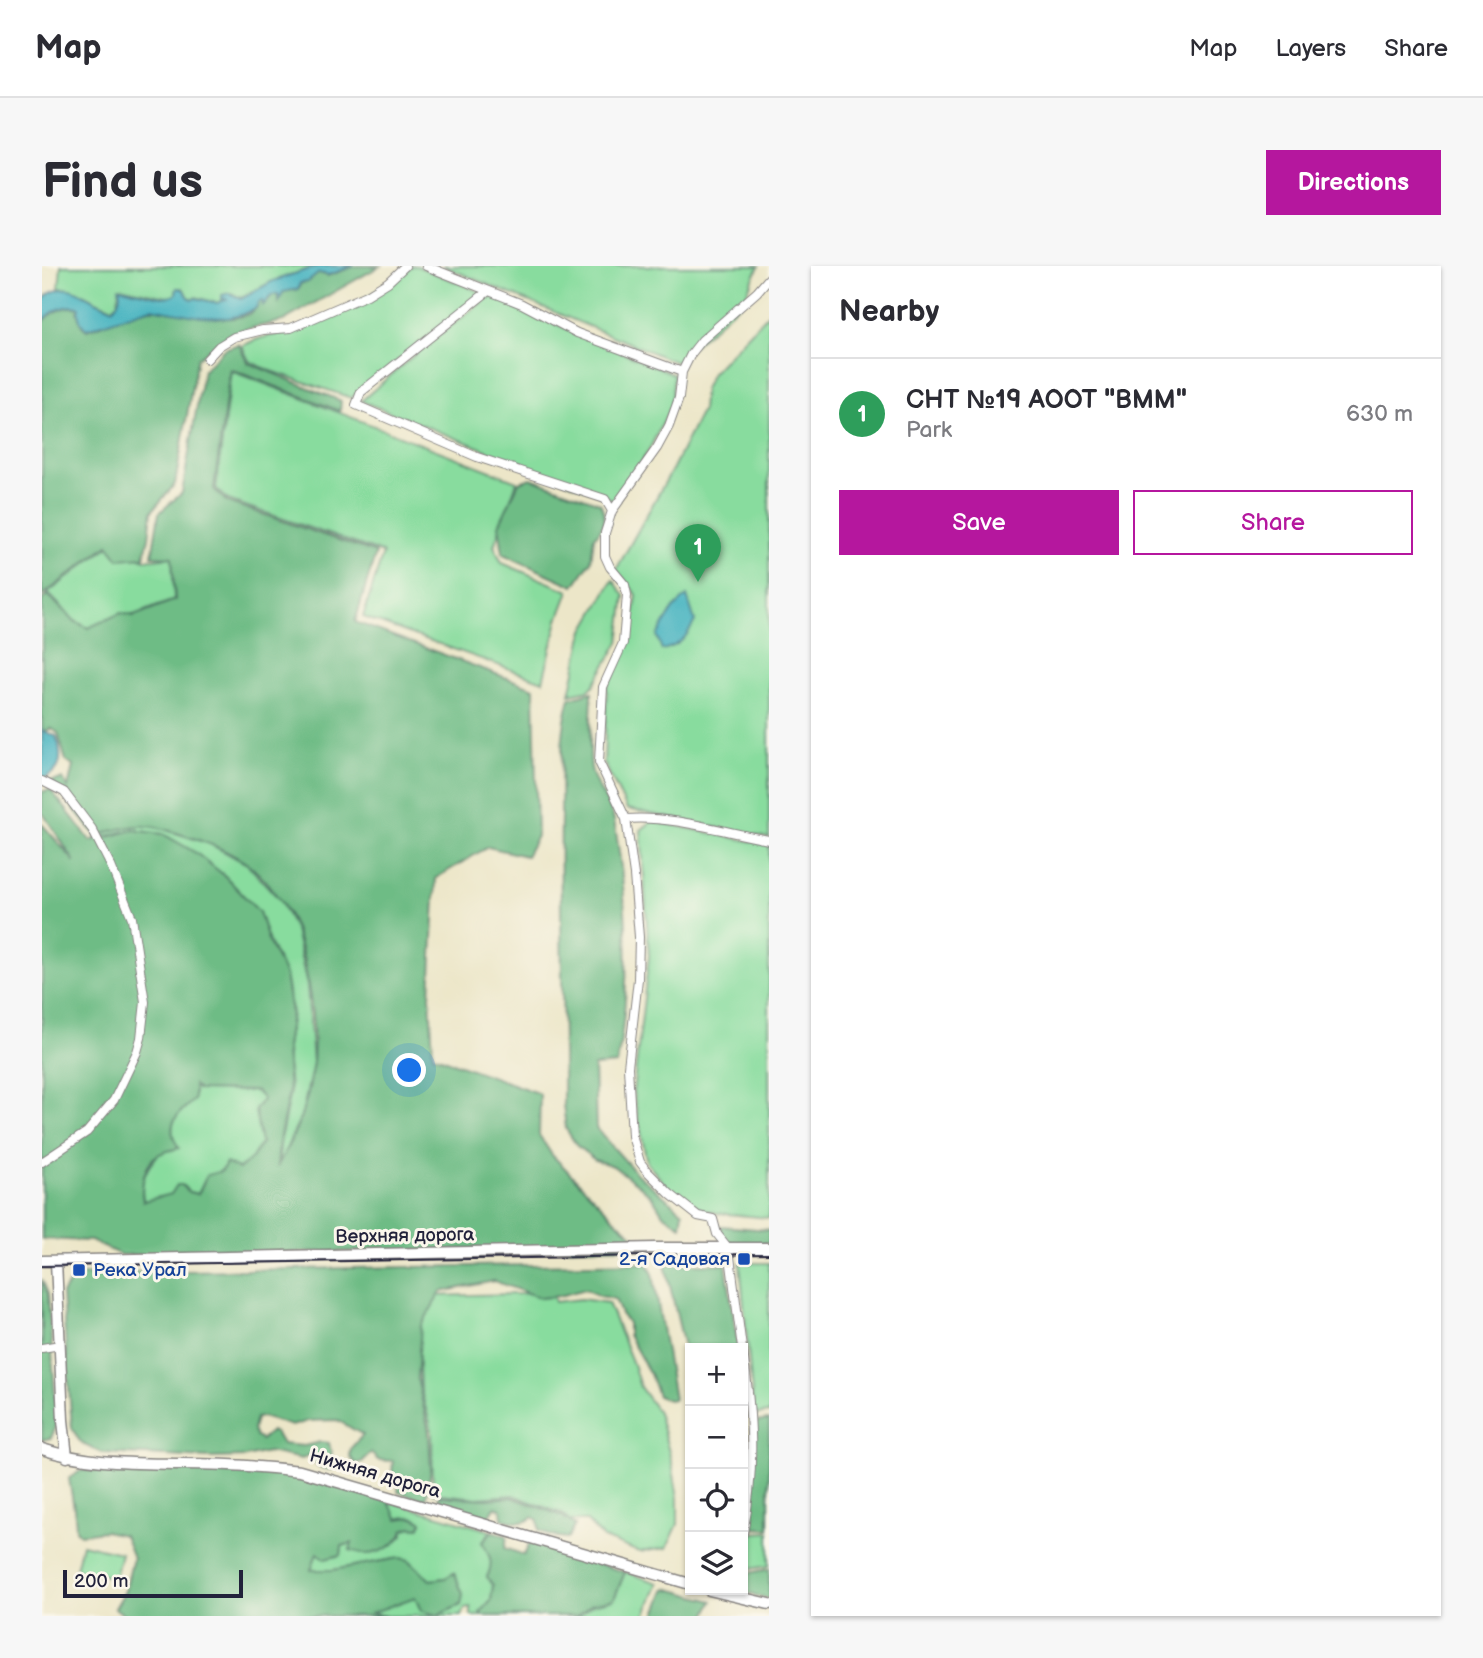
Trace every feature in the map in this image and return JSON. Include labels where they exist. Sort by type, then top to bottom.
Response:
[{"type":"main road","name":"Верхняя дорога","points":[[42,1261],[769,1248]]},
{"type":"main road","points":[[56,1261],[67,1457]]},
{"type":"main road","name":"Нижняя дорога","points":[[42,1449],[67,1457],[99,1462],[251,1465],[300,1471],[685,1583]]},
{"type":"main road","points":[[740,1595],[769,1604]]},
{"type":"street","points":[[207,359],[219,346],[234,337],[263,330],[291,328],[367,295],[388,282],[405,266]]},
{"type":"street","points":[[426,266],[522,304],[577,333],[682,372]]},
{"type":"street","points":[[742,1343],[729,1249],[717,1234],[713,1219],[698,1216],[647,1171],[640,1162],[632,1136],[628,1067],[638,979],[639,937],[626,819],[599,762],[603,687],[623,643],[628,610],[625,585],[610,567],[605,556],[605,533],[612,511],[657,448],[679,398],[682,372],[691,354],[702,340],[757,292],[769,278]]},
{"type":"street","points":[[487,292],[361,392],[356,405],[477,457],[605,499],[612,511]]},
{"type":"street","points":[[42,1162],[87,1132],[114,1100],[137,1052],[144,1024],[145,1002],[132,918],[111,866],[92,830],[64,792],[44,782]]},
{"type":"street","points":[[626,819],[646,817],[769,840]]},
{"type":"street","points":[[42,1348],[60,1345]]},
{"type":"street","points":[[743,1532],[751,1478],[752,1426],[748,1392]]},
{"type":"green space","points":[[61,266],[317,266],[273,281],[241,298],[231,293],[222,295],[222,299],[228,299],[217,303],[196,297],[191,300],[183,288],[177,288],[175,295],[168,297],[119,287],[118,303],[113,307],[74,290],[59,288]]},
{"type":"green space","points":[[355,266],[380,266],[283,321],[233,332],[197,358],[175,484],[152,511],[144,557],[119,559],[108,545],[42,596],[42,323],[54,312],[68,307],[79,308],[77,312],[82,326],[87,330],[150,309],[209,317],[240,317],[252,312],[262,300],[263,305],[272,295],[277,294],[279,302],[283,292],[298,289],[301,283],[308,282],[319,273],[328,276]]},
{"type":"green space","points":[[412,266],[483,293],[351,398],[249,361],[242,346],[332,317]]},
{"type":"green space","points":[[443,266],[759,266],[743,301],[683,355],[680,364]]},
{"type":"green space","points":[[490,296],[674,374],[671,406],[649,450],[616,501],[361,401],[421,349]]},
{"type":"green space","points":[[769,313],[769,838],[627,809],[604,763],[607,686],[630,641],[637,595],[616,570],[702,410],[704,389],[712,373]]},
{"type":"green space","points":[[239,344],[248,363],[341,401],[340,411],[230,369],[214,489],[227,502],[376,553],[355,622],[534,688],[537,836],[526,856],[488,847],[436,878],[430,996],[433,1055],[540,1094],[539,1135],[552,1155],[620,1224],[647,1247],[121,1255],[91,1241],[42,1239],[42,824],[75,862],[42,812],[42,792],[50,789],[91,841],[134,830],[163,834],[196,853],[225,876],[259,912],[269,943],[285,975],[291,1013],[286,1048],[289,1092],[277,1167],[296,1130],[309,1090],[314,1047],[307,978],[296,931],[275,894],[246,863],[234,855],[193,838],[144,826],[123,828],[96,836],[51,781],[63,779],[68,788],[73,766],[66,761],[58,733],[50,728],[43,731],[42,727],[42,600],[48,595],[74,621],[88,628],[121,613],[134,616],[175,600],[172,557],[152,556],[159,513],[182,493],[203,371],[224,349]],"holes":[[[194,1085],[198,1090],[256,1091],[263,1099],[255,1110],[261,1143],[252,1158],[239,1169],[226,1163],[222,1171],[207,1175],[198,1194],[177,1185],[171,1194],[143,1201],[142,1189],[146,1169],[153,1158],[179,1148],[172,1127],[177,1116],[194,1100]]]},
{"type":"green space","points":[[231,371],[517,481],[494,546],[502,563],[569,591],[558,620],[543,681],[363,617],[383,553],[228,500],[216,488]]},
{"type":"green space","points":[[531,478],[600,503],[602,508],[604,521],[594,537],[591,561],[574,586],[503,554],[499,525],[519,482]]},
{"type":"green space","points":[[109,546],[119,559],[133,554],[144,560],[172,557],[174,600],[133,615],[121,613],[88,628],[75,621],[48,593]]},
{"type":"green space","points":[[613,580],[625,596],[619,642],[593,686],[589,690],[570,694],[584,630]]},
{"type":"green space","points":[[592,692],[591,767],[614,820],[626,942],[625,1003],[617,1064],[594,1066],[596,1128],[637,1174],[683,1212],[681,1226],[663,1214],[653,1198],[640,1186],[613,1166],[595,1160],[577,1146],[566,1129],[563,1104],[561,770],[566,712],[570,698]]},
{"type":"green space","points":[[652,821],[769,845],[769,1218],[702,1209],[669,1189],[647,1163],[633,1092],[649,956],[641,830]]},
{"type":"green space","points":[[144,825],[210,844],[247,864],[279,899],[295,930],[307,986],[313,1063],[302,1114],[278,1167],[290,1092],[287,1048],[292,1013],[285,975],[269,942],[259,912],[225,876],[196,853],[163,834],[134,830],[93,840],[110,831]]},
{"type":"green space","points":[[194,1084],[198,1090],[255,1091],[263,1099],[255,1110],[261,1143],[252,1158],[239,1169],[226,1163],[198,1194],[189,1192],[182,1185],[171,1194],[144,1202],[142,1192],[145,1175],[154,1159],[173,1138],[174,1121],[193,1100]]},
{"type":"green space","points":[[720,1226],[769,1230],[769,1243],[732,1243],[722,1234]]},
{"type":"green space","points":[[647,1263],[653,1274],[674,1399],[669,1400],[658,1396],[650,1374],[628,1335],[628,1323],[615,1299],[585,1289],[541,1298],[494,1281],[441,1292],[421,1326],[417,1378],[429,1431],[431,1469],[426,1500],[398,1492],[399,1481],[392,1473],[393,1461],[378,1460],[371,1453],[356,1464],[350,1457],[351,1448],[363,1435],[337,1420],[308,1421],[292,1426],[262,1417],[256,1418],[253,1430],[261,1440],[271,1431],[282,1444],[304,1446],[329,1443],[337,1468],[329,1470],[319,1466],[309,1455],[302,1459],[268,1452],[246,1457],[209,1458],[103,1453],[86,1446],[72,1428],[62,1294],[74,1279],[81,1275]]},
{"type":"green space","points":[[740,1263],[769,1263],[769,1413],[754,1415]]},
{"type":"green space","points":[[665,1264],[726,1264],[737,1343],[685,1343],[685,1351]]},
{"type":"green space","points":[[42,1279],[48,1294],[57,1424],[51,1438],[42,1440]]},
{"type":"green space","points":[[551,1290],[555,1302],[581,1299],[608,1303],[640,1387],[658,1412],[678,1498],[678,1524],[667,1548],[639,1552],[603,1538],[587,1521],[569,1521],[563,1514],[513,1495],[477,1498],[433,1493],[432,1431],[420,1387],[417,1322],[424,1296],[521,1294]]},
{"type":"green space","points":[[769,1420],[769,1529],[753,1528],[755,1422]]},
{"type":"green space","points":[[125,1466],[250,1470],[299,1476],[388,1501],[398,1519],[417,1519],[422,1522],[419,1528],[403,1530],[394,1543],[372,1554],[350,1550],[352,1543],[342,1546],[341,1555],[325,1559],[317,1553],[311,1570],[332,1570],[399,1558],[409,1560],[430,1580],[445,1578],[454,1573],[463,1594],[461,1605],[438,1615],[421,1611],[415,1597],[371,1613],[386,1616],[125,1616],[115,1608],[125,1591],[133,1558],[124,1535],[105,1531],[80,1534],[76,1530],[69,1478],[82,1470],[108,1472]]},
{"type":"green space","points":[[439,1496],[487,1499],[512,1497],[560,1515],[575,1525],[568,1538],[551,1536],[539,1530],[538,1520],[533,1517],[522,1522],[502,1519],[501,1509],[495,1507],[489,1517],[438,1502]]},
{"type":"green space","points":[[388,1501],[491,1531],[482,1542],[491,1559],[487,1577],[493,1585],[491,1601],[480,1613],[483,1616],[471,1616],[471,1608],[465,1609],[462,1616],[387,1616],[370,1613],[415,1597],[421,1611],[438,1615],[461,1605],[463,1594],[454,1573],[445,1578],[430,1580],[409,1560],[399,1558],[332,1570],[311,1570],[317,1553],[325,1559],[341,1555],[342,1546],[353,1543],[350,1550],[379,1551],[397,1541],[403,1535],[403,1530],[419,1528],[422,1522],[417,1519],[398,1519]]},
{"type":"green space","points":[[492,1531],[507,1536],[505,1548],[524,1555],[530,1543],[625,1572],[614,1599],[592,1604],[577,1616],[484,1616],[480,1613],[491,1601],[493,1585],[487,1577],[490,1560],[482,1542]]},
{"type":"green space","points":[[769,1532],[769,1566],[748,1569],[748,1549],[752,1533]]},
{"type":"green space","points":[[82,1544],[121,1553],[115,1578],[76,1569]]},
{"type":"green space","points":[[769,1569],[769,1599],[748,1594],[748,1573]]},
{"type":"green space","points":[[625,1572],[659,1583],[645,1616],[578,1616],[592,1604],[614,1599]]},
{"type":"green space","points":[[666,1588],[713,1601],[706,1616],[655,1616]]},
{"type":"water","points":[[318,266],[354,266],[328,275],[319,273],[308,282],[300,283],[298,289],[283,292],[279,302],[278,294],[272,295],[263,305],[262,300],[256,308],[228,318],[201,317],[151,308],[87,329],[80,320],[79,307],[74,306],[59,309],[42,322],[42,300],[61,289],[78,292],[113,308],[119,299],[119,288],[165,297],[176,294],[177,288],[183,289],[191,300],[196,298],[217,303],[228,299],[222,299],[222,295],[230,293],[241,299],[273,281]]},
{"type":"water","points":[[687,596],[695,621],[682,640],[662,650],[657,636],[673,609]]},
{"type":"water","points":[[42,728],[43,731],[56,736],[60,758],[56,770],[42,781]]},
{"type":"tram line","points":[[42,1266],[769,1254]]},
{"type":"place","name":"СНТ №19 АООТ \"ВММ\"","points":[[698,582]]},
{"type":"place","name":"2-я Садовая","points":[[744,1259]]},
{"type":"place","name":"Река Урал","points":[[79,1270]]}]
